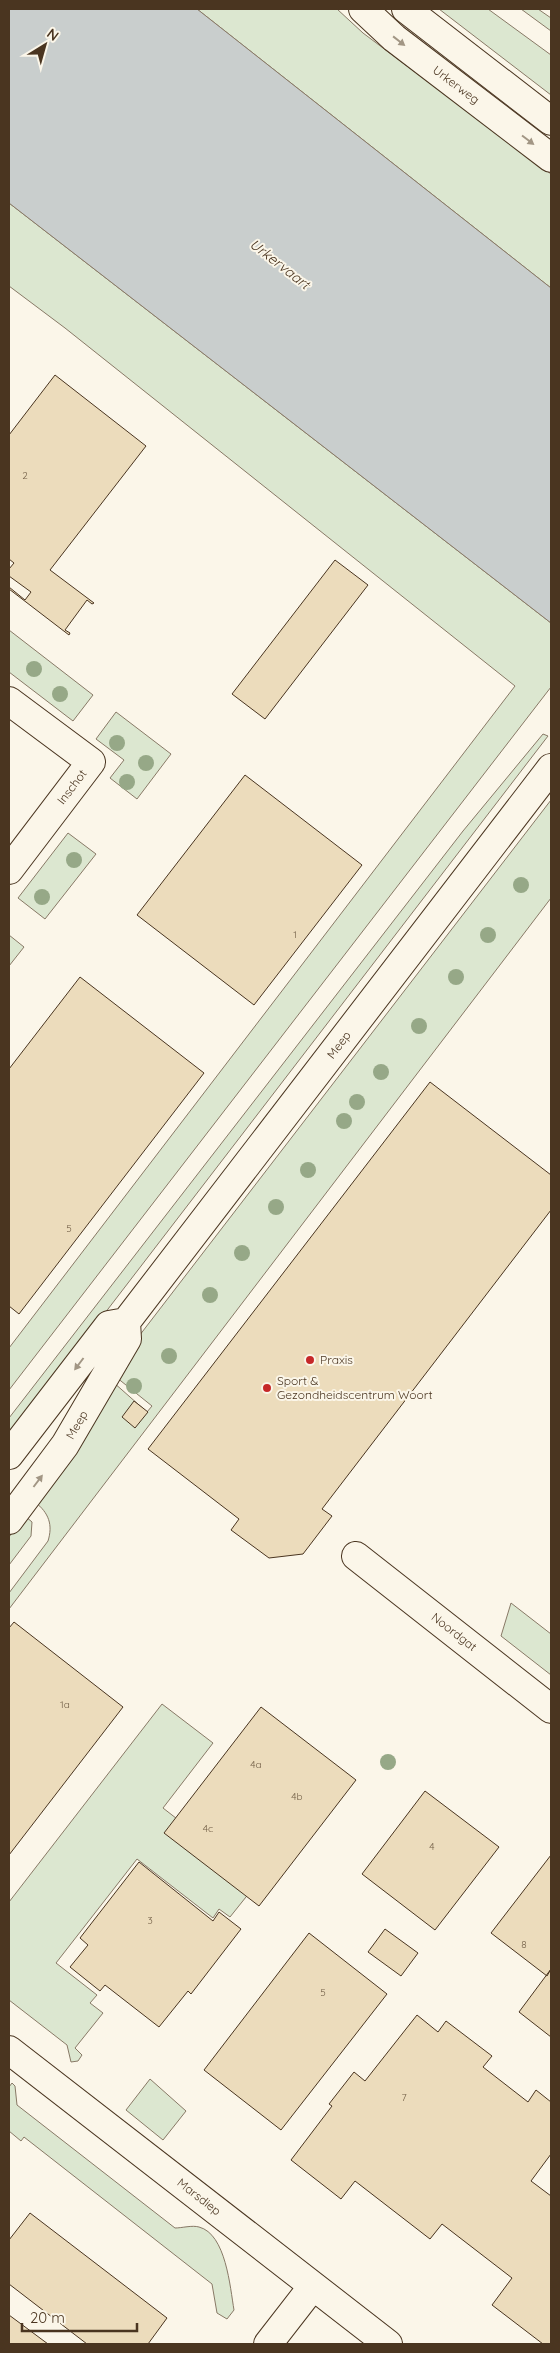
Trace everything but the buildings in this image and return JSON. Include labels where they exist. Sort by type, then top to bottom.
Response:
[{"type":"main road","name":"Urkerweg","points":[[362,9],[394,38],[551,158]]},
{"type":"main road","points":[[406,9],[551,121]]},
{"type":"main road","name":"Inschot","points":[[9,701],[91,762],[9,870]]},
{"type":"main road","name":"Meep","points":[[9,1520],[65,1445],[127,1340],[126,1322],[551,768]]},
{"type":"main road","name":"Meep","points":[[9,1455],[109,1325],[126,1322]]},
{"type":"main road","name":"Noordgat","points":[[356,1556],[551,1709]]},
{"type":"main road","name":"Marsdiep","points":[[9,2050],[388,2344]]},
{"type":"main road","points":[[268,2344],[313,2286]]},
{"type":"green space","points":[[197,9],[337,9],[363,33],[551,174],[551,288]]},
{"type":"green space","points":[[439,9],[488,9],[551,55],[551,95]]},
{"type":"green space","points":[[521,9],[538,9],[551,18],[551,31]]},
{"type":"green space","points":[[9,203],[551,623],[551,687],[9,1390],[9,1348],[515,686],[65,328],[9,286]]},
{"type":"green space","points":[[9,630],[93,695],[73,721],[9,672]]},
{"type":"green space","points":[[116,712],[171,754],[137,799],[110,778],[124,760],[96,739]]},
{"type":"green space","points":[[543,734],[548,736],[9,1438],[9,1418],[463,831]]},
{"type":"green space","points":[[551,800],[551,898],[9,1609],[9,1593],[48,1541],[49,1520],[44,1510],[35,1502],[113,1382],[147,1412],[152,1406],[116,1377],[136,1340]]},
{"type":"green space","points":[[68,833],[96,854],[45,919],[18,898]]},
{"type":"green space","points":[[9,935],[24,947],[9,966]]},
{"type":"green space","points":[[25,1516],[32,1522],[31,1536],[9,1565],[9,1537]]},
{"type":"green space","points":[[511,1603],[551,1634],[551,1675],[501,1636]]},
{"type":"green space","points":[[162,1704],[213,1743],[163,1808],[258,1882],[230,1917],[219,1909],[213,1918],[137,1859],[56,1963],[97,1995],[90,2003],[103,2013],[75,2048],[82,2055],[78,2061],[71,2062],[67,2045],[9,2000],[9,1902]]},
{"type":"green space","points":[[150,2079],[186,2111],[163,2140],[126,2110]]},
{"type":"green space","points":[[12,2083],[15,2086],[17,2105],[175,2228],[196,2226],[208,2232],[221,2250],[228,2275],[234,2310],[227,2319],[217,2313],[212,2284],[24,2137],[21,2141],[9,2131],[9,2087]]},
{"type":"water","name":"Urkervaart","points":[[9,9],[197,9],[551,288],[551,623],[9,203]]},
{"type":"place","name":"Praxis","points":[[310,1360]]},
{"type":"place","name":"Sport & Gezondheidscentrum Woort","points":[[267,1388]]}]
